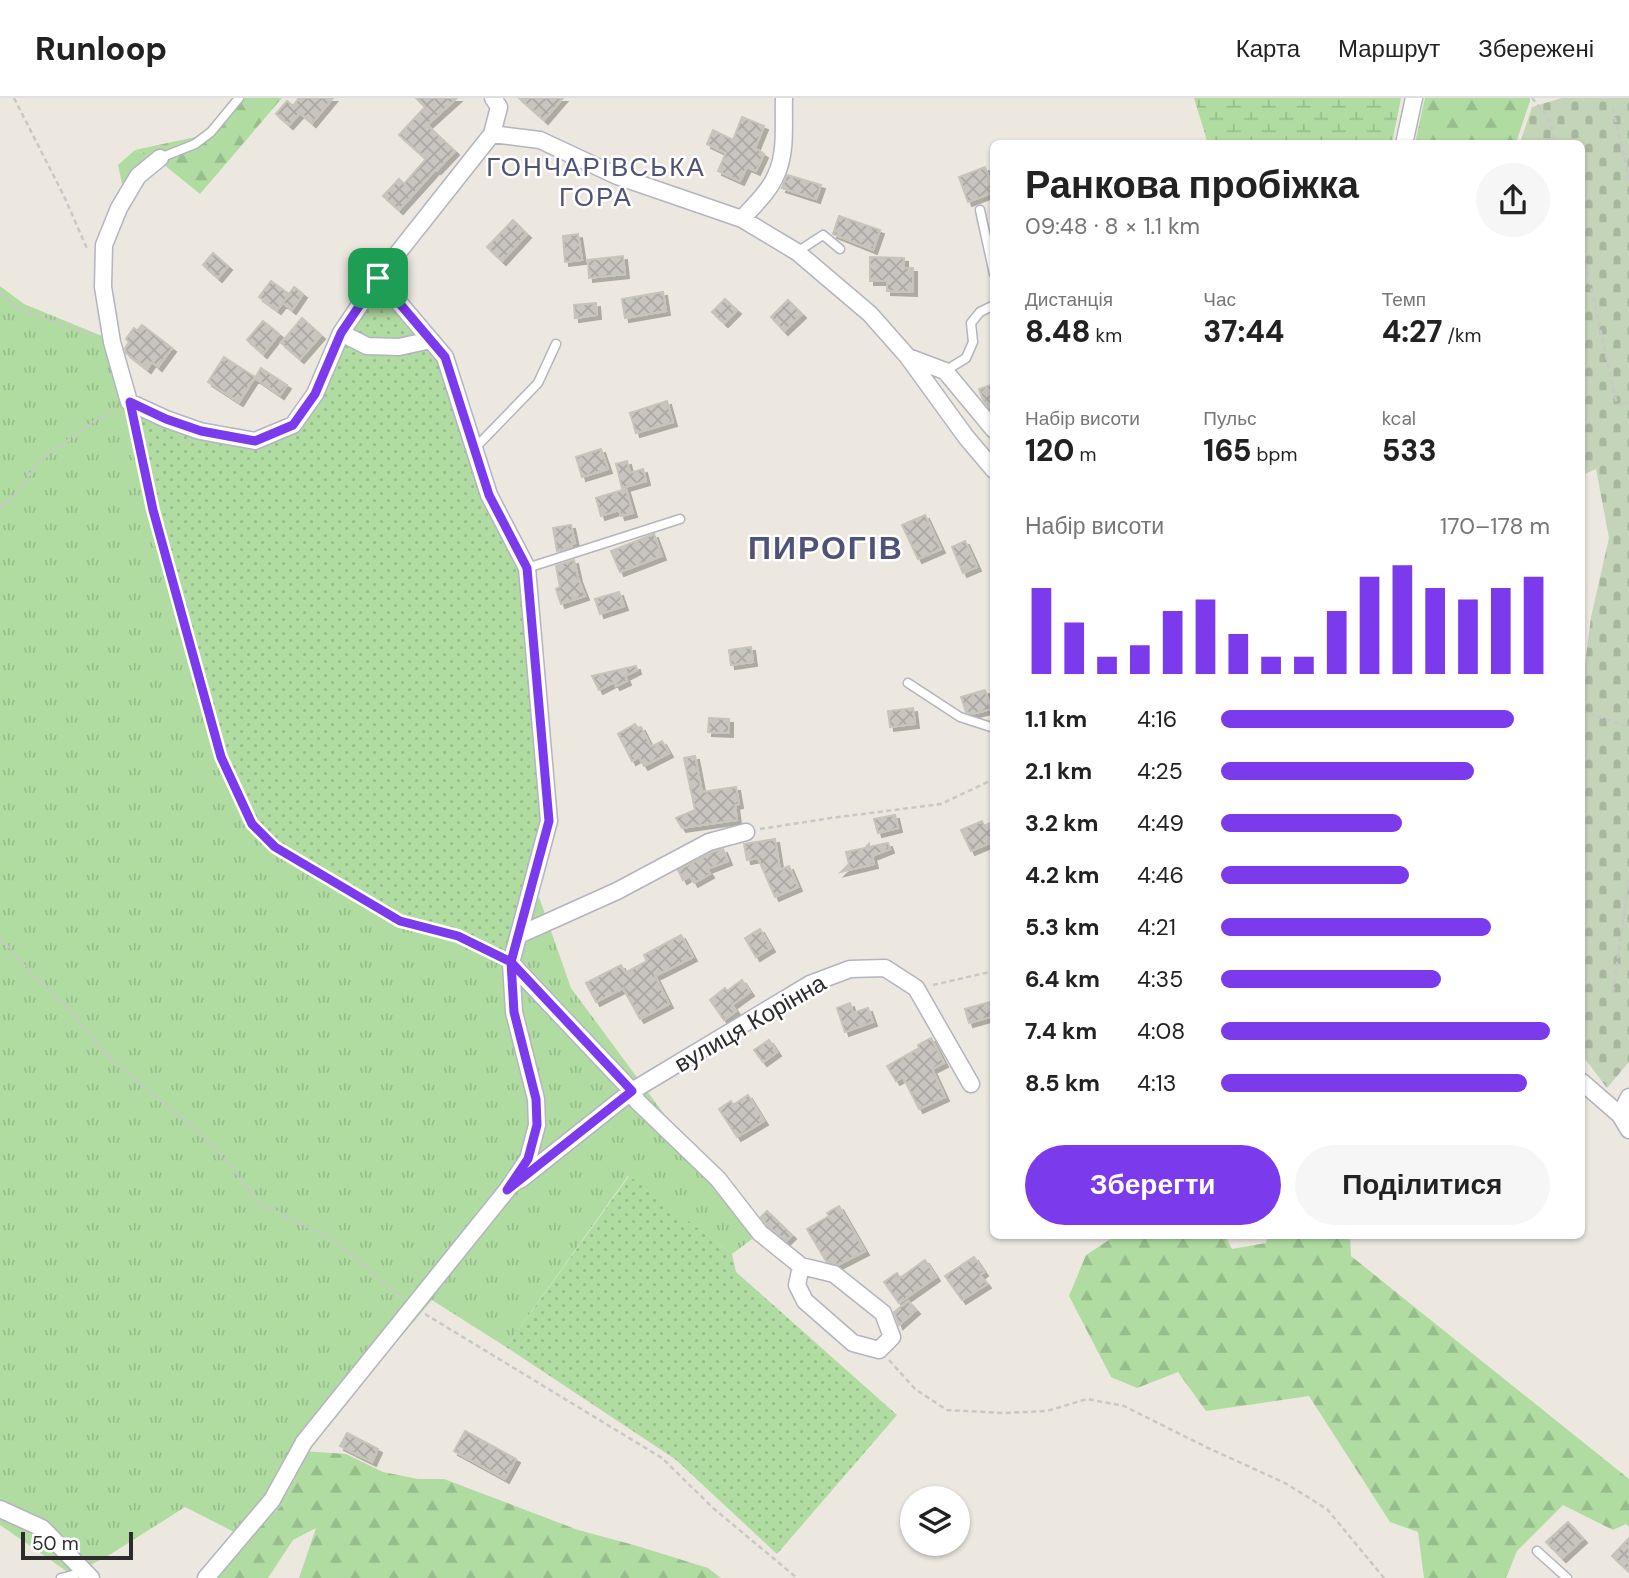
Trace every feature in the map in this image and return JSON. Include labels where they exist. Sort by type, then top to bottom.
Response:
[{"type":"street","points":[[160,158],[138,176],[118,208],[104,245],[103,287],[113,342],[130,402],[166,419],[201,431],[255,441],[293,425],[315,394],[341,333],[378,278],[492,134],[499,107],[493,98]]},
{"type":"street","points":[[743,219],[776,176],[782,158],[784,98]]},
{"type":"street","points":[[1405,140],[1414,98]]},
{"type":"street","points":[[492,134],[540,140],[617,176],[743,219],[797,252],[870,314],[908,357],[990,465]]},
{"type":"street","points":[[206,1578],[272,1500],[304,1442],[507,1190],[528,1159],[537,1125],[536,1099],[514,1012],[511,962],[549,821],[527,568],[489,495],[445,357],[378,278]]},
{"type":"street","points":[[341,333],[367,346],[399,347],[431,340]]},
{"type":"street","points":[[908,357],[945,371],[990,425]]},
{"type":"street","points":[[519,935],[617,891],[709,842],[746,832]]},
{"type":"street","points":[[511,962],[632,1091],[637,1101],[719,1179],[760,1233],[801,1266],[834,1273],[883,1313],[892,1337],[879,1350],[853,1343],[805,1301],[797,1285],[801,1266]]},
{"type":"street","name":"вулиця Корінна","points":[[507,1190],[632,1091],[810,984],[850,969],[885,968],[916,988],[971,1084]]},
{"type":"street","points":[[1585,1085],[1620,1115],[1629,1130]]},
{"type":"street","points":[[1620,1115],[1629,1097]]},
{"type":"street","points":[[0,1509],[42,1528],[88,1575]]},
{"type":"lane","points":[[160,158],[195,144],[211,132],[239,98]]},
{"type":"lane","points":[[980,210],[990,256]]},
{"type":"lane","points":[[797,252],[823,235],[839,249]]},
{"type":"lane","points":[[945,371],[966,358],[973,342],[971,323],[980,312],[990,307]]},
{"type":"lane","points":[[474,448],[538,383],[556,344]]},
{"type":"lane","points":[[527,568],[680,519]]},
{"type":"lane","points":[[908,683],[960,717],[990,727]]},
{"type":"lane","points":[[400,921],[458,936],[511,962]]},
{"type":"lane","points":[[1537,1551],[1567,1578]]},
{"type":"lane","points":[[61,1578],[88,1575]]},
{"type":"path","points":[[14,98],[64,196],[88,253]]},
{"type":"path","points":[[1532,98],[1547,116],[1556,140]]},
{"type":"path","points":[[1613,109],[1629,179]]},
{"type":"path","points":[[1585,261],[1617,405],[1629,403]]},
{"type":"path","points":[[0,293],[22,312],[113,342]]},
{"type":"path","points":[[0,508],[13,498],[38,462],[95,421],[130,402],[153,510],[221,757],[252,824],[275,847],[400,921]]},
{"type":"path","points":[[1585,713],[1629,727]]},
{"type":"path","points":[[746,832],[941,804],[990,781]]},
{"type":"path","points":[[1613,992],[1629,880]]},
{"type":"path","points":[[0,938],[78,1020],[107,1056],[202,1135],[227,1161],[258,1202],[334,1240],[413,1307],[662,1458],[713,1508],[797,1578]]},
{"type":"path","points":[[916,988],[990,972]]},
{"type":"path","points":[[879,1350],[915,1388],[947,1410],[1003,1413],[1048,1411],[1087,1399],[1124,1406],[1285,1483],[1327,1509],[1384,1578]]},
{"type":"green space","points":[[234,98],[282,98],[200,194],[163,164],[135,150],[200,136],[217,122]]},
{"type":"green space","points":[[1194,98],[1401,98],[1393,140],[1207,140]]},
{"type":"green space","points":[[1425,98],[1530,98],[1517,140],[1416,140]]},
{"type":"green space","points":[[1562,98],[1629,98],[1629,1062],[1607,1088],[1585,1059],[1585,664],[1591,617],[1609,538],[1596,469],[1585,474],[1585,140],[1521,140],[1532,107]]},
{"type":"green space","points":[[135,150],[163,164],[139,186],[107,254],[112,312],[153,510],[221,757],[252,824],[511,962],[539,897],[571,988],[755,1237],[732,1254],[628,1176],[506,1347],[432,1300],[303,1451],[286,1501],[248,1539],[185,1507],[111,1554],[72,1575],[0,1525],[0,286],[24,304],[102,336],[96,259],[123,188],[118,165]]},
{"type":"green space","points":[[378,278],[445,357],[489,495],[527,568],[549,821],[511,963],[458,936],[400,921],[275,847],[252,824],[221,757],[153,510],[129,402],[255,441],[293,425]]},
{"type":"green space","points":[[629,1176],[732,1254],[736,1272],[897,1415],[777,1554],[675,1459],[506,1347]]},
{"type":"green space","points":[[1110,1239],[1227,1239],[1232,1249],[1266,1243],[1267,1239],[1350,1239],[1351,1256],[1629,1479],[1629,1527],[1626,1524],[1613,1530],[1563,1505],[1517,1551],[1506,1578],[1424,1578],[1418,1532],[1390,1522],[1309,1396],[1206,1411],[1178,1372],[1137,1388],[1111,1377],[1069,1296],[1086,1255]]},
{"type":"green space","points":[[303,1451],[346,1454],[383,1472],[418,1479],[444,1479],[578,1530],[708,1568],[721,1578],[299,1578],[316,1528],[293,1540],[268,1578],[217,1578],[248,1539],[286,1501]]},
{"type":"building","points":[[299,98],[333,98],[312,123],[300,113],[289,125],[276,114],[287,101],[293,106]]},
{"type":"building","points":[[416,98],[457,98],[427,125],[455,151],[399,210],[383,196],[399,179],[404,184],[426,159],[399,135],[425,107]]},
{"type":"building","points":[[519,98],[563,98],[544,120]]},
{"type":"building","points":[[742,117],[764,126],[755,148],[764,154],[756,171],[747,167],[740,181],[718,171],[726,153],[707,144],[713,130],[733,140]]},
{"type":"building","points":[[985,167],[990,181],[990,194],[968,202],[959,177]]},
{"type":"building","points":[[787,175],[821,185],[816,199],[782,188]]},
{"type":"building","points":[[839,216],[880,230],[873,250],[833,234]]},
{"type":"building","points":[[513,220],[527,234],[502,261],[487,247]]},
{"type":"building","points":[[578,234],[582,260],[565,262],[563,236]]},
{"type":"building","points":[[213,253],[228,266],[218,278],[203,265]]},
{"type":"building","points":[[623,256],[625,274],[589,278],[588,260]]},
{"type":"building","points":[[870,257],[904,258],[904,268],[913,268],[913,292],[887,291],[887,281],[870,281]]},
{"type":"building","points":[[271,281],[289,294],[294,287],[303,294],[292,310],[283,303],[287,297],[277,310],[259,297]]},
{"type":"building","points":[[663,292],[666,311],[625,318],[622,299]]},
{"type":"building","points":[[725,299],[737,310],[724,323],[712,312]]},
{"type":"building","points":[[788,300],[802,314],[784,331],[771,317]]},
{"type":"building","points":[[596,303],[597,315],[575,318],[574,305]]},
{"type":"building","points":[[302,318],[321,335],[300,359],[281,343]]},
{"type":"building","points":[[263,321],[279,334],[263,354],[247,340]]},
{"type":"building","points":[[142,325],[172,348],[158,367],[152,362],[147,369],[126,353],[125,348],[129,342],[126,339],[134,328],[137,331]]},
{"type":"building","points":[[224,357],[255,377],[239,402],[208,382]]},
{"type":"building","points":[[261,368],[287,385],[280,395],[255,378]]},
{"type":"building","points":[[990,385],[990,409],[983,400],[979,389]]},
{"type":"building","points":[[667,401],[673,422],[636,433],[630,413]]},
{"type":"building","points":[[601,449],[608,469],[582,477],[576,457]]},
{"type":"building","points":[[627,461],[630,473],[643,469],[646,481],[622,488],[616,464]]},
{"type":"building","points":[[626,489],[633,513],[621,516],[619,510],[601,516],[596,498]]},
{"type":"building","points":[[925,515],[941,549],[918,559],[902,525]]},
{"type":"building","points":[[571,525],[575,543],[571,544],[572,547],[557,551],[553,528]]},
{"type":"building","points":[[654,534],[662,556],[620,572],[611,551]]},
{"type":"building","points":[[965,541],[977,567],[963,573],[952,547]]},
{"type":"building","points":[[574,560],[585,596],[561,604],[556,589],[560,587],[556,566]]},
{"type":"building","points":[[619,592],[624,606],[600,614],[595,599]]},
{"type":"building","points":[[751,647],[753,662],[731,665],[729,650]]},
{"type":"building","points":[[636,666],[637,670],[625,676],[627,681],[616,686],[614,682],[599,690],[592,676]]},
{"type":"building","points":[[985,690],[990,709],[972,714],[966,712],[961,697]]},
{"type":"building","points":[[913,708],[915,724],[890,727],[888,711]]},
{"type":"building","points":[[709,718],[729,719],[729,733],[708,732]]},
{"type":"building","points":[[635,724],[638,728],[641,727],[651,747],[662,741],[669,753],[644,766],[639,757],[632,761],[618,734]]},
{"type":"building","points":[[695,756],[702,792],[736,787],[739,804],[735,805],[737,820],[682,828],[676,818],[695,810],[684,758]]},
{"type":"building","points":[[895,815],[898,828],[878,833],[874,819]]},
{"type":"building","points":[[982,821],[984,826],[990,823],[990,843],[971,851],[961,830]]},
{"type":"building","points":[[775,839],[780,870],[789,866],[798,887],[775,897],[758,858],[747,860],[744,844]]},
{"type":"building","points":[[888,843],[890,849],[872,856],[874,864],[841,872],[849,864],[846,852],[865,848],[869,844],[869,847]]},
{"type":"building","points":[[723,849],[728,861],[707,869],[710,874],[694,883],[690,876],[683,880],[678,870]]},
{"type":"building","points":[[760,929],[771,948],[756,957],[745,938]]},
{"type":"building","points":[[681,935],[693,957],[655,976],[669,1004],[640,1019],[623,988],[596,1002],[586,983],[621,965],[625,973],[647,961],[644,955]]},
{"type":"building","points":[[742,980],[750,992],[732,1005],[736,1011],[724,1020],[710,1000],[725,988],[727,991]]},
{"type":"building","points":[[990,1002],[990,1017],[969,1023],[965,1009]]},
{"type":"building","points":[[850,1003],[853,1013],[868,1008],[873,1022],[845,1032],[837,1008]]},
{"type":"building","points":[[931,1038],[944,1063],[932,1069],[945,1097],[919,1109],[903,1077],[896,1081],[887,1066]]},
{"type":"building","points":[[769,1040],[777,1052],[763,1062],[754,1050]]},
{"type":"building","points":[[748,1095],[764,1121],[737,1137],[719,1109],[731,1101],[733,1105]]},
{"type":"building","points":[[839,1206],[865,1251],[838,1265],[826,1261],[807,1229],[829,1216],[827,1213]]},
{"type":"building","points":[[767,1211],[792,1235],[786,1241],[761,1217]]},
{"type":"building","points":[[974,1257],[984,1272],[980,1275],[987,1284],[962,1300],[945,1276]]},
{"type":"building","points":[[925,1260],[936,1277],[899,1303],[884,1282],[897,1273],[900,1278]]},
{"type":"building","points":[[908,1301],[916,1310],[899,1325],[894,1312]]},
{"type":"building","points":[[465,1431],[516,1459],[505,1479],[454,1451]]},
{"type":"building","points":[[347,1433],[378,1449],[372,1462],[340,1446]]},
{"type":"building","points":[[1568,1522],[1583,1539],[1562,1558],[1546,1542]]},
{"type":"building","points":[[1629,1538],[1629,1572],[1612,1556]]},
{"type":"district","name":"ГОНЧАРІВСЬКА ГОРА","points":[[596,182]]},
{"type":"district","name":"ПИРОГІВ","points":[[826,548]]},
{"type":"route","points":[[378,278],[341,333],[315,394],[293,425],[255,441],[201,431],[166,419],[130,402],[153,510],[221,757],[252,824],[275,847],[400,921],[458,936],[511,962],[632,1091],[507,1190],[528,1159],[537,1125],[536,1099],[514,1012],[511,962],[549,821],[527,568],[489,495],[445,357],[378,278]]}]
